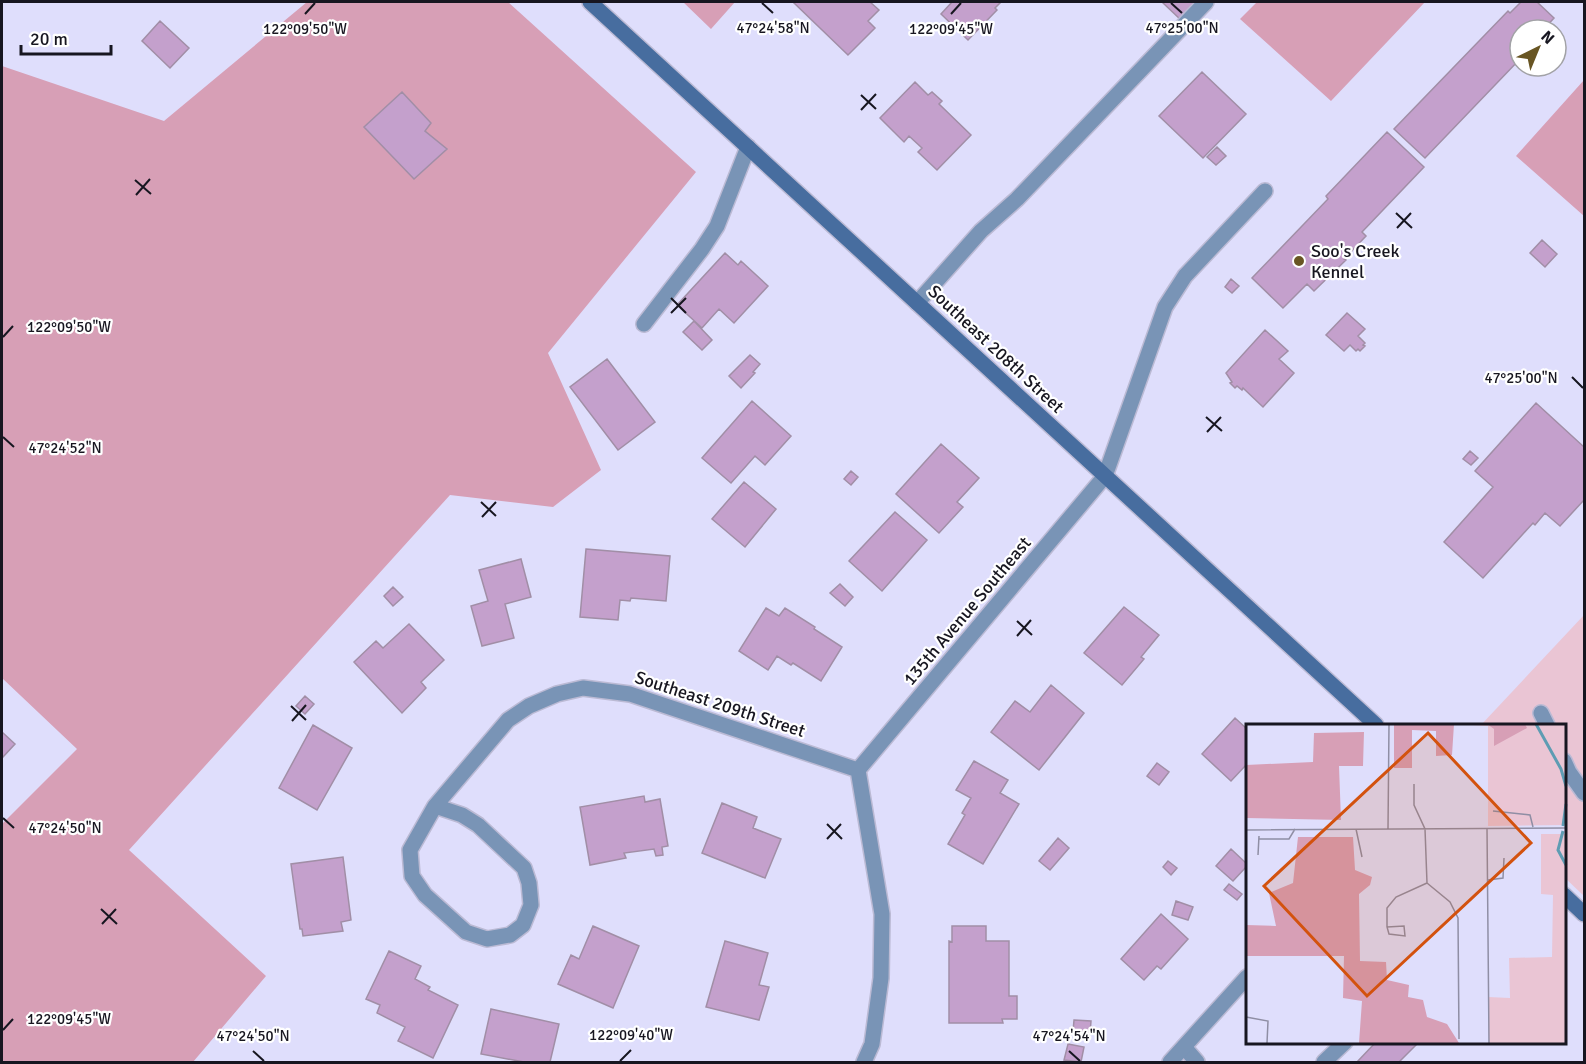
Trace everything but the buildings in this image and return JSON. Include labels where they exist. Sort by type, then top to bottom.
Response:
[{"type":"street","name":"Southeast 208th Street","points":[[590,2],[1375,724]]},
{"type":"street","points":[[917,303],[981,231],[1017,199],[1206,2]]},
{"type":"street","points":[[644,324],[717,226],[748,147]]},
{"type":"street","points":[[1105,476],[1165,307],[1185,276],[1264,191]]},
{"type":"street","name":"135th Avenue Southeast","points":[[858,771],[1105,476]]},
{"type":"street","name":"Southeast 209th Street","points":[[435,806],[508,720],[529,706],[557,693],[583,688],[630,694],[858,771]]},
{"type":"street","points":[[1565,765],[1584,793]]},
{"type":"street","points":[[858,771],[882,914],[881,978],[872,1044],[864,1062]]},
{"type":"street","points":[[435,806],[462,815],[478,825],[524,868],[530,883],[531,905],[523,925],[510,935],[487,939],[466,932],[424,895],[412,876],[410,850],[435,806]]},
{"type":"street","points":[[1565,897],[1584,914]]},
{"type":"street","points":[[1170,1062],[1246,978]]},
{"type":"street","points":[[1324,1062],[1343,1043]]},
{"type":"street","points":[[1184,1047],[1197,1062]]},
{"type":"shaded area","points":[[307,2],[508,2],[696,172],[548,353],[601,470],[553,507],[450,495],[129,850],[266,976],[193,1062],[2,1062],[2,824],[77,749],[2,678],[2,66],[164,121]]},
{"type":"shaded area","points":[[683,2],[735,2],[711,29]]},
{"type":"shaded area","points":[[1257,2],[1425,2],[1331,101],[1240,19]]},
{"type":"shaded area","points":[[1584,80],[1584,216],[1516,156]]},
{"type":"shaded area","points":[[1584,615],[1584,896],[1565,878],[1565,724],[1482,724]]},
{"type":"place","name":"Soo's Creek Kennel","points":[[1299,261]]}]
